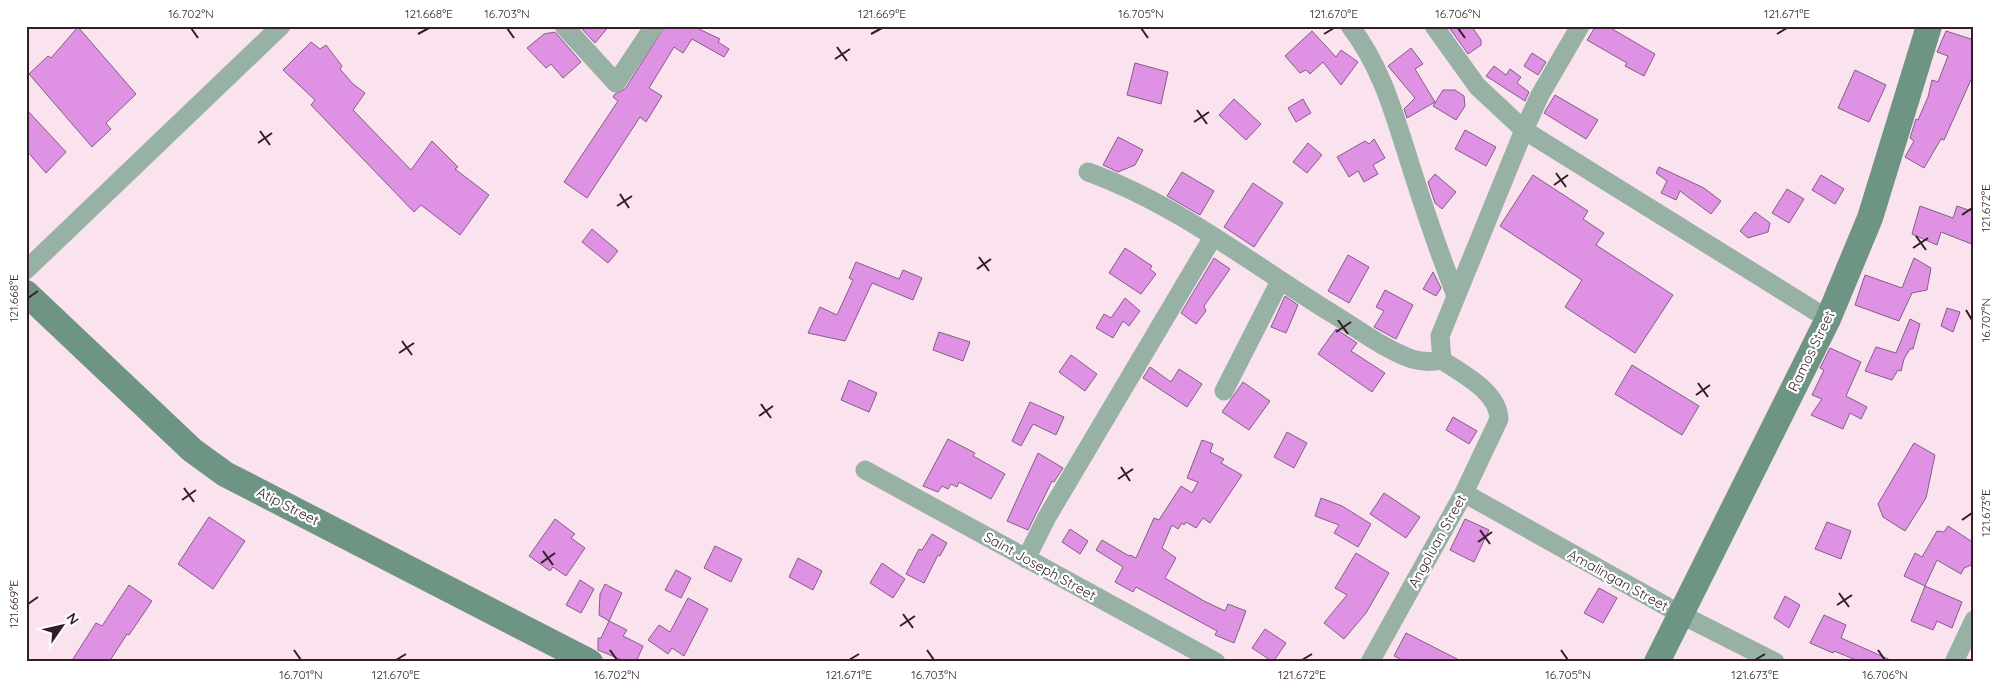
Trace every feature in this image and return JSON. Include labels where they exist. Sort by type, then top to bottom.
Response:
[{"type":"main road","name":"Ramos Street","points":[[1657,662],[1828,319],[1870,218],[1929,26]]},
{"type":"main road","name":"Atip Street","points":[[26,293],[192,450],[225,474],[590,662]]},
{"type":"street","points":[[26,270],[281,26]]},
{"type":"street","points":[[564,26],[616,83],[654,26]]},
{"type":"street","points":[[1350,26],[1375,64],[1387,91],[1434,239],[1456,296]]},
{"type":"street","points":[[1434,26],[1477,86],[1524,130],[1828,319]]},
{"type":"street","points":[[1088,172],[1134,190],[1392,349],[1412,359],[1433,362],[1442,360],[1440,336],[1524,130],[1540,95],[1580,26]]},
{"type":"street","points":[[1026,559],[1052,508],[1213,237]]},
{"type":"street","points":[[1224,391],[1280,280]]},
{"type":"street","name":"Angoluan Street","points":[[1370,662],[1464,493],[1499,419],[1495,403],[1485,390],[1442,360]]},
{"type":"street","name":"Saint Joseph Street","points":[[865,470],[1216,662]]},
{"type":"street","name":"Amalingan Street","points":[[1464,493],[1680,614],[1775,662]]},
{"type":"street","points":[[1954,662],[1974,620]]},
{"type":"building","points":[[609,26],[595,43],[581,28]]},
{"type":"building","points":[[665,26],[701,26],[699,29],[720,39],[718,42],[729,49],[724,57],[692,39],[683,53],[674,47],[649,88],[662,96],[646,122],[640,117],[587,198],[564,182],[618,101],[613,97],[625,89]]},
{"type":"building","points":[[1448,26],[1474,26],[1472,27],[1481,40],[1481,45],[1468,54]]},
{"type":"building","points":[[1596,26],[1607,26],[1655,54],[1644,76],[1625,66],[1627,63],[1587,40]]},
{"type":"building","points":[[78,27],[136,94],[106,123],[111,129],[92,147],[29,74],[48,56],[51,58]]},
{"type":"building","points":[[1312,31],[1336,57],[1341,50],[1358,62],[1341,85],[1323,62],[1310,74],[1306,70],[1300,73],[1285,56]]},
{"type":"building","points":[[1946,31],[1974,40],[1974,73],[1944,140],[1941,139],[1924,168],[1905,157],[1914,141],[1910,138],[1916,119],[1918,120],[1928,97],[1932,80],[1938,82],[1948,56],[1937,52]]},
{"type":"building","points":[[555,32],[581,62],[563,78],[551,64],[546,68],[527,48],[544,34]]},
{"type":"building","points":[[311,42],[320,49],[326,45],[342,66],[340,69],[353,84],[365,93],[353,110],[411,170],[432,141],[458,167],[455,169],[489,195],[460,235],[421,205],[414,212],[311,105],[315,100],[283,70]]},
{"type":"building","points":[[1411,48],[1423,64],[1415,69],[1435,102],[1407,118],[1404,109],[1415,98],[1388,66]]},
{"type":"building","points":[[1532,53],[1546,62],[1538,75],[1524,66]]},
{"type":"building","points":[[1135,63],[1168,72],[1161,104],[1127,95]]},
{"type":"building","points":[[1494,66],[1506,75],[1510,69],[1521,77],[1517,83],[1529,92],[1525,101],[1486,76]]},
{"type":"building","points":[[1855,70],[1886,85],[1869,122],[1838,108]]},
{"type":"building","points":[[1443,90],[1455,90],[1464,96],[1465,106],[1456,120],[1433,106]]},
{"type":"building","points":[[1555,95],[1598,120],[1586,139],[1544,113]]},
{"type":"building","points":[[1234,99],[1261,124],[1246,140],[1219,115]]},
{"type":"building","points":[[1303,99],[1311,113],[1296,122],[1288,108]]},
{"type":"building","points":[[26,109],[66,152],[46,173],[26,150]]},
{"type":"building","points":[[1465,130],[1496,147],[1486,166],[1455,149]]},
{"type":"building","points":[[1118,137],[1143,150],[1135,165],[1118,172],[1103,165]]},
{"type":"building","points":[[1374,139],[1385,158],[1373,165],[1378,174],[1364,182],[1358,171],[1349,177],[1337,157],[1365,141],[1369,144]]},
{"type":"building","points":[[1308,143],[1322,155],[1307,173],[1293,162]]},
{"type":"building","points":[[1659,167],[1704,188],[1721,201],[1711,214],[1680,191],[1676,200],[1661,193],[1667,181],[1656,173]]},
{"type":"building","points":[[1182,172],[1214,191],[1200,215],[1167,196]]},
{"type":"building","points":[[1435,174],[1456,192],[1442,209],[1435,203],[1428,182]]},
{"type":"building","points":[[1533,175],[1588,211],[1583,219],[1604,233],[1596,245],[1673,295],[1635,353],[1565,307],[1582,280],[1500,226]]},
{"type":"building","points":[[1821,175],[1844,189],[1835,204],[1812,190]]},
{"type":"building","points":[[1253,183],[1283,203],[1254,247],[1224,227]]},
{"type":"building","points":[[1787,189],[1804,199],[1789,223],[1772,213]]},
{"type":"building","points":[[1920,206],[1953,218],[1957,206],[1974,212],[1974,245],[1941,232],[1937,245],[1912,234]]},
{"type":"building","points":[[1755,212],[1770,223],[1768,232],[1748,238],[1740,231]]},
{"type":"building","points":[[592,229],[618,251],[608,263],[582,242]]},
{"type":"building","points":[[1125,248],[1152,266],[1150,269],[1156,274],[1141,294],[1109,273]]},
{"type":"building","points":[[1348,255],[1369,267],[1349,303],[1328,291]]},
{"type":"building","points":[[1214,258],[1230,269],[1204,306],[1206,311],[1196,324],[1181,313]]},
{"type":"building","points":[[1914,258],[1931,268],[1927,290],[1912,293],[1899,321],[1855,305],[1865,275],[1902,288]]},
{"type":"building","points":[[856,262],[899,279],[903,270],[922,278],[913,300],[872,283],[845,341],[808,333],[820,307],[837,315],[853,280],[849,278]]},
{"type":"building","points":[[1433,272],[1441,288],[1436,296],[1423,289]]},
{"type":"building","points":[[1385,290],[1413,305],[1396,339],[1374,327],[1384,311],[1376,307]]},
{"type":"building","points":[[1285,296],[1298,305],[1286,333],[1271,327]]},
{"type":"building","points":[[1125,298],[1140,311],[1129,326],[1123,321],[1113,338],[1096,328],[1104,314],[1111,318]]},
{"type":"building","points":[[1947,308],[1960,312],[1953,332],[1941,326]]},
{"type":"building","points":[[1910,319],[1920,324],[1913,349],[1910,349],[1904,359],[1901,371],[1898,370],[1892,380],[1865,371],[1876,347],[1896,353]]},
{"type":"building","points":[[1336,329],[1357,343],[1351,351],[1385,373],[1372,392],[1318,354]]},
{"type":"building","points":[[939,332],[970,342],[963,361],[933,350]]},
{"type":"building","points":[[1830,348],[1861,362],[1846,396],[1867,407],[1861,419],[1850,413],[1843,429],[1811,415],[1822,399],[1812,395],[1824,370],[1820,368]]},
{"type":"building","points":[[1071,355],[1097,374],[1085,391],[1059,372]]},
{"type":"building","points":[[1632,365],[1699,406],[1682,435],[1615,394]]},
{"type":"building","points":[[1150,367],[1171,382],[1179,369],[1202,384],[1187,407],[1143,378]]},
{"type":"building","points":[[849,380],[877,393],[869,412],[841,400]]},
{"type":"building","points":[[1243,382],[1270,401],[1249,430],[1222,412]]},
{"type":"building","points":[[1030,402],[1064,417],[1056,435],[1033,424],[1021,446],[1012,441]]},
{"type":"building","points":[[1453,417],[1477,431],[1469,444],[1446,430]]},
{"type":"building","points":[[1287,432],[1307,443],[1294,468],[1274,457]]},
{"type":"building","points":[[948,439],[975,453],[973,456],[1005,474],[991,499],[959,482],[957,487],[951,484],[948,489],[942,486],[938,492],[923,486]]},
{"type":"building","points":[[1202,440],[1213,444],[1210,452],[1224,459],[1221,463],[1242,475],[1210,523],[1203,518],[1196,528],[1186,522],[1184,525],[1182,523],[1178,529],[1172,525],[1162,548],[1176,558],[1165,578],[1225,611],[1228,604],[1246,611],[1234,643],[1215,635],[1217,631],[1136,587],[1133,592],[1115,582],[1123,567],[1096,550],[1102,540],[1129,556],[1136,558],[1154,518],[1159,520],[1181,486],[1192,493],[1198,482],[1187,478]]},
{"type":"building","points":[[1914,443],[1935,455],[1926,498],[1905,531],[1883,517],[1878,504]]},
{"type":"building","points":[[1038,453],[1063,468],[1054,482],[1052,481],[1028,530],[1007,521]]},
{"type":"building","points":[[1384,493],[1420,517],[1406,538],[1370,514]]},
{"type":"building","points":[[1321,498],[1342,506],[1371,524],[1358,547],[1334,533],[1339,525],[1315,516]]},
{"type":"building","points":[[209,517],[245,541],[213,589],[178,564]]},
{"type":"building","points":[[555,519],[575,534],[571,538],[585,548],[566,576],[553,567],[550,571],[529,556]]},
{"type":"building","points":[[1465,519],[1489,530],[1474,562],[1450,550]]},
{"type":"building","points":[[1827,522],[1851,531],[1841,559],[1815,549]]},
{"type":"building","points":[[1948,526],[1974,543],[1974,564],[1964,568],[1961,574],[1937,560],[1925,586],[1904,576],[1915,553],[1922,557],[1937,531],[1944,532]]},
{"type":"building","points":[[1070,529],[1088,541],[1080,554],[1062,542]]},
{"type":"building","points":[[932,534],[947,543],[940,556],[938,555],[924,583],[906,574],[919,549],[922,550]]},
{"type":"building","points":[[715,546],[742,559],[731,582],[704,568]]},
{"type":"building","points":[[1356,553],[1389,573],[1366,613],[1344,639],[1324,623],[1347,595],[1335,588]]},
{"type":"building","points":[[798,558],[822,571],[813,590],[789,577]]},
{"type":"building","points":[[882,563],[905,579],[893,598],[870,583]]},
{"type":"building","points":[[676,570],[691,578],[681,598],[665,590]]},
{"type":"building","points":[[580,580],[594,589],[581,613],[566,605]]},
{"type":"building","points":[[605,584],[622,593],[609,621],[599,615],[600,594]]},
{"type":"building","points":[[129,585],[152,601],[109,662],[71,662],[96,623],[102,626]]},
{"type":"building","points":[[1925,586],[1962,602],[1952,628],[1937,621],[1933,630],[1911,621]]},
{"type":"building","points":[[1599,588],[1617,598],[1603,623],[1584,613]]},
{"type":"building","points":[[1785,596],[1800,605],[1789,628],[1774,618]]},
{"type":"building","points":[[688,598],[708,609],[684,656],[672,648],[668,654],[648,640],[659,625],[670,632]]},
{"type":"building","points":[[1824,615],[1846,625],[1841,638],[1895,662],[1861,662],[1810,643]]},
{"type":"building","points":[[609,621],[627,630],[623,636],[643,646],[636,662],[627,662],[598,650],[598,638],[601,638]]},
{"type":"building","points":[[1265,629],[1286,643],[1273,662],[1252,648]]},
{"type":"building","points":[[1406,633],[1463,662],[1406,662],[1394,656]]}]
